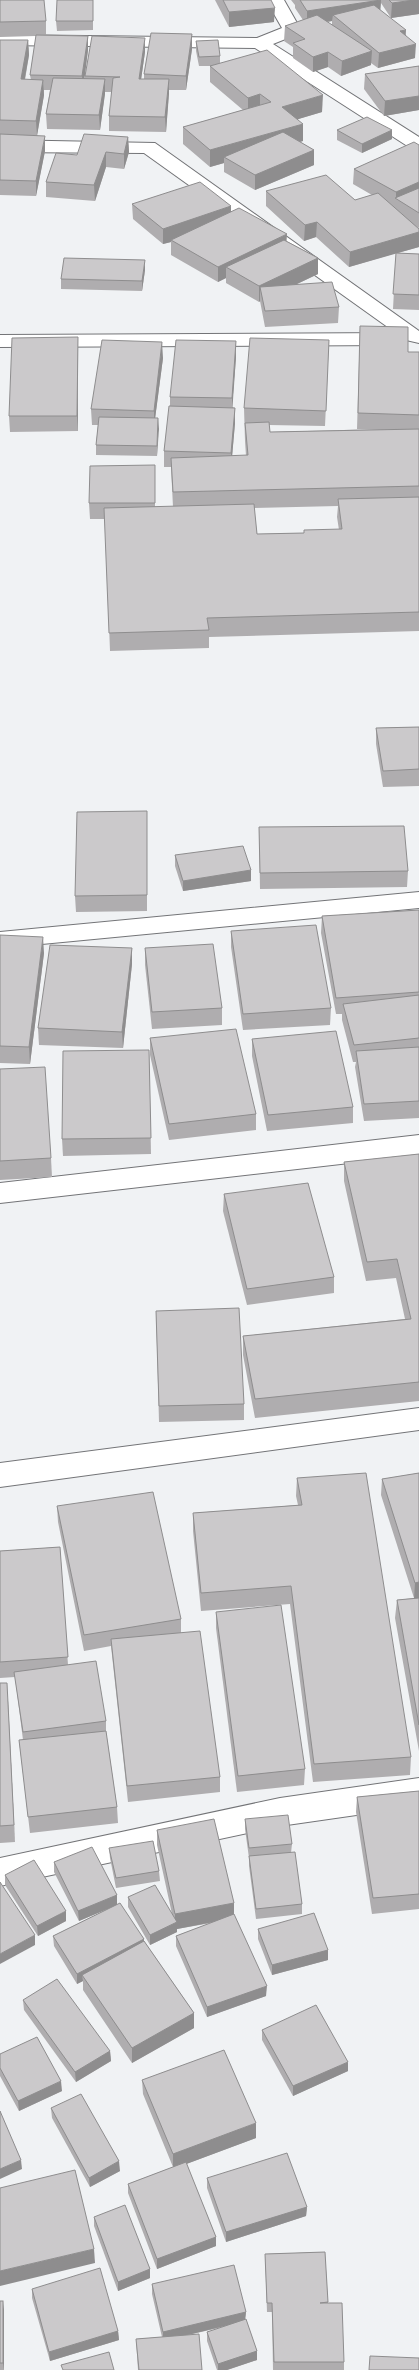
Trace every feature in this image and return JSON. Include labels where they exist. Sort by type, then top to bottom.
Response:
[{"type":"street","points":[[0,40],[259,43],[292,30],[274,0]]},
{"type":"street","points":[[259,43],[415,138]]},
{"type":"street","points":[[0,146],[148,147],[418,338]]},
{"type":"street","points":[[0,341],[418,338]]},
{"type":"street","points":[[0,940],[419,900]]},
{"type":"street","points":[[0,1193],[419,1145]]},
{"type":"street","points":[[0,1474],[419,1419]]},
{"type":"street","points":[[0,1872],[280,1812],[419,1792]]},
{"type":"building","points":[[0,0],[44,0],[46,21],[0,22]]},
{"type":"building","points":[[57,0],[93,0],[93,21],[56,21]]},
{"type":"building","points":[[223,0],[271,0],[275,8],[229,12]]},
{"type":"building","points":[[300,0],[381,0],[307,11]]},
{"type":"building","points":[[389,0],[414,0],[392,3]]},
{"type":"building","points":[[374,5],[406,30],[400,31],[416,44],[379,53],[333,15]]},
{"type":"building","points":[[317,15],[372,51],[342,61],[328,52],[313,57],[293,43],[305,39],[285,26]]},
{"type":"building","points":[[151,33],[192,34],[186,76],[144,74]]},
{"type":"building","points":[[36,35],[88,36],[82,76],[30,75]]},
{"type":"building","points":[[92,36],[145,38],[139,79],[169,79],[165,117],[109,116],[113,78],[120,77],[85,76]]},
{"type":"building","points":[[0,40],[28,40],[21,79],[43,80],[36,121],[0,120]]},
{"type":"building","points":[[218,40],[220,56],[199,57],[196,41]]},
{"type":"building","points":[[267,50],[323,95],[282,107],[303,124],[210,150],[183,127],[271,102],[260,94],[248,98],[210,66]]},
{"type":"building","points":[[419,66],[419,96],[385,101],[365,74]]},
{"type":"building","points":[[53,78],[105,79],[99,115],[46,114]]},
{"type":"building","points":[[367,117],[392,130],[362,144],[337,130]]},
{"type":"building","points":[[283,132],[314,150],[255,175],[224,157]]},
{"type":"building","points":[[0,134],[45,136],[36,181],[0,180]]},
{"type":"building","points":[[84,134],[128,137],[124,154],[106,152],[94,185],[46,182],[56,153],[77,155]]},
{"type":"building","points":[[414,142],[419,145],[419,182],[396,192],[354,169]]},
{"type":"building","points":[[326,175],[355,200],[378,193],[419,229],[419,232],[350,252],[317,222],[305,225],[266,191]]},
{"type":"building","points":[[200,182],[231,206],[163,229],[132,204]]},
{"type":"building","points":[[419,188],[419,213],[395,198]]},
{"type":"building","points":[[239,208],[287,234],[218,267],[171,240]]},
{"type":"building","points":[[284,240],[318,258],[259,286],[226,267]]},
{"type":"building","points":[[396,253],[419,254],[419,295],[393,294]]},
{"type":"building","points":[[64,258],[145,260],[142,281],[61,279]]},
{"type":"building","points":[[332,282],[339,307],[265,311],[260,287]]},
{"type":"building","points":[[360,326],[408,327],[408,352],[419,352],[419,415],[358,413]]},
{"type":"building","points":[[78,337],[77,416],[9,416],[12,338]]},
{"type":"building","points":[[250,338],[329,340],[326,411],[244,408]]},
{"type":"building","points":[[102,340],[162,342],[154,411],[91,409]]},
{"type":"building","points":[[176,340],[236,341],[232,398],[170,397]]},
{"type":"building","points":[[169,406],[235,408],[231,453],[164,451]]},
{"type":"building","points":[[99,417],[158,418],[157,446],[96,445]]},
{"type":"building","points":[[269,422],[270,432],[419,429],[419,486],[173,492],[171,458],[248,455],[245,423]]},
{"type":"building","points":[[155,465],[155,503],[89,503],[90,466]]},
{"type":"building","points":[[419,497],[419,612],[207,618],[209,630],[109,633],[104,508],[254,504],[257,534],[304,533],[304,530],[342,529],[338,499]]},
{"type":"building","points":[[419,727],[419,769],[383,771],[376,728]]},
{"type":"building","points":[[147,811],[147,895],[75,896],[77,812]]},
{"type":"building","points":[[404,826],[408,871],[260,873],[259,827]]},
{"type":"building","points":[[243,846],[251,870],[183,881],[175,855]]},
{"type":"building","points":[[419,910],[419,992],[336,998],[322,916]]},
{"type":"building","points":[[316,925],[331,1008],[243,1014],[231,931]]},
{"type":"building","points":[[0,935],[43,937],[29,1047],[0,1046]]},
{"type":"building","points":[[213,944],[222,1008],[152,1012],[145,948]]},
{"type":"building","points":[[50,945],[132,948],[122,1032],[38,1028]]},
{"type":"building","points":[[419,995],[419,1038],[354,1045],[343,1004]]},
{"type":"building","points":[[236,1029],[256,1114],[169,1124],[150,1038]]},
{"type":"building","points":[[336,1031],[353,1107],[268,1115],[252,1039]]},
{"type":"building","points":[[419,1047],[419,1101],[364,1104],[356,1051]]},
{"type":"building","points":[[149,1050],[151,1138],[62,1139],[63,1051]]},
{"type":"building","points":[[45,1067],[51,1158],[0,1161],[0,1069]]},
{"type":"building","points":[[419,1154],[419,1382],[255,1399],[243,1336],[411,1319],[397,1259],[367,1262],[344,1162]]},
{"type":"building","points":[[308,1183],[334,1277],[247,1289],[224,1194]]},
{"type":"building","points":[[239,1308],[244,1404],[159,1406],[156,1311]]},
{"type":"building","points":[[366,1473],[411,1757],[314,1764],[291,1586],[201,1593],[193,1513],[302,1505],[297,1478]]},
{"type":"building","points":[[419,1473],[419,1582],[415,1583],[382,1479]]},
{"type":"building","points":[[153,1492],[181,1619],[84,1635],[57,1506]]},
{"type":"building","points":[[60,1547],[68,1657],[0,1662],[0,1551]]},
{"type":"building","points":[[419,1598],[419,1725],[397,1600]]},
{"type":"building","points":[[281,1605],[305,1769],[238,1776],[216,1612]]},
{"type":"building","points":[[200,1631],[220,1777],[127,1786],[111,1639]]},
{"type":"building","points":[[96,1661],[106,1721],[23,1732],[14,1672]]},
{"type":"building","points":[[0,1683],[7,1683],[14,1825],[0,1826]]},
{"type":"building","points":[[106,1731],[117,1807],[28,1817],[19,1740]]},
{"type":"building","points":[[419,1791],[419,1894],[373,1898],[357,1797]]},
{"type":"building","points":[[288,1815],[292,1844],[249,1848],[245,1819]]},
{"type":"building","points":[[214,1819],[234,1903],[175,1914],[157,1830]]},
{"type":"building","points":[[153,1841],[159,1871],[116,1878],[109,1848]]},
{"type":"building","points":[[92,1847],[117,1895],[78,1911],[54,1862]]},
{"type":"building","points":[[295,1852],[302,1904],[256,1909],[249,1856]]},
{"type":"building","points":[[34,1860],[66,1911],[37,1926],[5,1875]]},
{"type":"building","points":[[0,1882],[35,1935],[0,1954]]},
{"type":"building","points":[[155,1885],[177,1922],[150,1935],[128,1897]]},
{"type":"building","points":[[120,1903],[144,1939],[77,1974],[53,1936]]},
{"type":"building","points":[[314,1913],[328,1950],[272,1965],[258,1929]]},
{"type":"building","points":[[234,1914],[267,1986],[207,2007],[176,1936]]},
{"type":"building","points":[[144,1941],[194,2013],[132,2048],[82,1975]]},
{"type":"building","points":[[57,1979],[110,2051],[75,2072],[23,2000]]},
{"type":"building","points":[[316,2005],[348,2062],[293,2086],[262,2030]]},
{"type":"building","points":[[37,2037],[61,2081],[18,2101],[0,2068],[0,2054]]},
{"type":"building","points":[[224,2050],[256,2123],[173,2154],[142,2080]]},
{"type":"building","points":[[81,2094],[119,2161],[89,2178],[51,2108]]},
{"type":"building","points":[[0,2111],[21,2160],[0,2169]]},
{"type":"building","points":[[287,2153],[307,2207],[226,2232],[207,2178]]},
{"type":"building","points":[[186,2162],[216,2237],[157,2259],[128,2184]]},
{"type":"building","points":[[75,2170],[94,2249],[0,2271],[0,2188]]},
{"type":"building","points":[[125,2205],[150,2269],[118,2282],[94,2217]]},
{"type":"building","points":[[325,2252],[328,2302],[320,2303],[342,2303],[344,2362],[274,2362],[272,2303],[267,2303],[265,2254]]},
{"type":"building","points":[[234,2265],[246,2312],[163,2332],[152,2284]]},
{"type":"building","points":[[100,2268],[118,2331],[49,2352],[32,2289]]},
{"type":"building","points":[[0,2301],[3,2301],[3,2363],[0,2363]]},
{"type":"building","points":[[246,2319],[257,2351],[218,2364],[207,2332]]},
{"type":"building","points":[[199,2334],[202,2370],[139,2370],[136,2339]]},
{"type":"building","points":[[109,2352],[114,2370],[63,2370],[61,2365]]},
{"type":"building","points":[[370,2356],[419,2358],[419,2370],[369,2370]]}]
